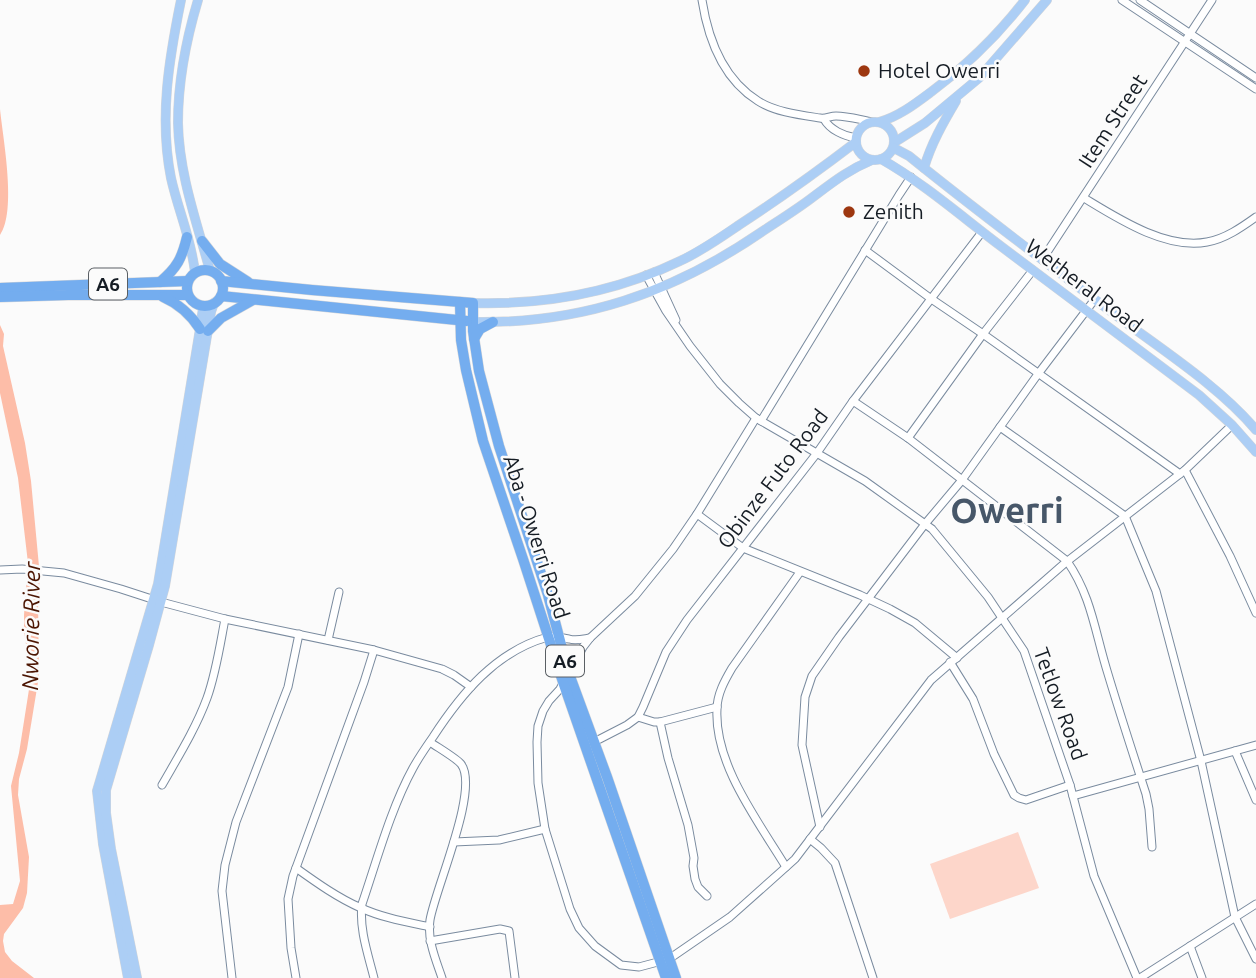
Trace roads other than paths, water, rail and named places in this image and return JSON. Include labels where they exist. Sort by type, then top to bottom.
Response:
[{"type":"highway","points":[[160,282],[182,258],[187,237]]},
{"type":"highway","points":[[202,241],[220,264],[251,284]]},
{"type":"highway","name":"A6","points":[[0,297],[29,292],[160,282],[192,277],[200,271],[210,271]]},
{"type":"highway","points":[[210,271],[221,281],[222,291],[218,300]]},
{"type":"highway","points":[[192,277],[187,286],[188,295],[191,300],[204,306],[218,300],[254,299],[473,322]]},
{"type":"highway","points":[[221,281],[473,303]]},
{"type":"highway","name":"A6","points":[[0,288],[68,295],[188,295]]},
{"type":"highway","points":[[310,306],[312,290]]},
{"type":"highway","points":[[160,295],[192,317],[204,330],[254,299]]},
{"type":"highway","name":"Aba - Owerri Road","points":[[460,302],[461,340],[483,441],[553,637],[594,741],[665,961],[666,978]]},
{"type":"highway","name":"Aba - Owerri Road","points":[[473,303],[474,339],[488,408],[548,595],[553,637],[563,682],[665,961],[676,978]]},
{"type":"highway","points":[[443,319],[452,324],[461,340]]},
{"type":"highway","points":[[474,339],[480,330],[493,322]]},
{"type":"main road","points":[[181,0],[171,51],[166,121],[172,181],[187,237],[192,277]]},
{"type":"main road","points":[[198,0],[181,72],[178,125],[193,212],[210,271]]},
{"type":"main road","points":[[876,160],[859,152],[856,140],[859,131],[865,125],[891,119],[960,70],[1024,0]]},
{"type":"main road","points":[[473,322],[550,317],[607,306],[658,290],[725,256],[853,168],[886,157],[894,145],[979,78],[1047,0]]},
{"type":"main road","points":[[924,169],[940,129],[958,97]]},
{"type":"main road","points":[[876,122],[891,130],[894,145]]},
{"type":"main road","points":[[473,303],[551,299],[613,286],[681,261],[795,188],[856,140]]},
{"type":"main road","name":"Wetheral Road","points":[[894,145],[1195,374],[1254,426]]},
{"type":"main road","name":"Wetheral Road","points":[[876,160],[911,177],[1199,395],[1232,425],[1256,452]]},
{"type":"main road","points":[[137,978],[111,849],[105,796],[175,532],[204,330],[218,300]]},
{"type":"main road","points":[[199,305],[202,308],[204,330]]},
{"type":"main road","points":[[128,978],[103,844],[97,791],[158,601]]},
{"type":"street","points":[[702,0],[719,59],[737,83],[758,102],[824,119],[837,116],[876,122]]},
{"type":"street","points":[[1122,0],[1256,89]]},
{"type":"street","points":[[1140,0],[1256,78]]},
{"type":"street","name":"Item Street","points":[[1042,260],[1212,0]]},
{"type":"street","points":[[824,119],[831,128],[856,140]]},
{"type":"street","points":[[911,177],[759,419],[673,549],[635,596],[590,638],[568,671],[560,689],[543,711],[537,742],[538,783],[545,828],[570,909],[579,928],[595,946],[621,965],[639,967],[665,961],[730,917],[795,859],[931,680],[1067,561],[1182,472],[1232,425]]},
{"type":"street","points":[[1084,198],[1120,220],[1161,237],[1185,243],[1207,242],[1240,228],[1256,217]]},
{"type":"street","name":"Obinze Futo Road","points":[[638,717],[666,652],[687,620],[817,453],[853,401],[982,232]]},
{"type":"street","points":[[865,250],[1038,374],[1182,472],[1230,556],[1256,613]]},
{"type":"street","points":[[908,438],[1033,270]]},
{"type":"street","name":"Tetlow Road","points":[[650,274],[682,333],[720,384],[759,419],[865,481],[932,529],[1002,617],[1024,651],[1070,785],[1094,876],[1139,978]]},
{"type":"street","points":[[820,827],[803,744],[805,696],[812,677],[925,524],[962,480],[1094,299]]},
{"type":"street","points":[[853,401],[908,438],[1067,561],[1079,578],[1141,778],[1149,809],[1152,847]]},
{"type":"street","points":[[1000,427],[1125,516],[1156,591],[1201,761],[1236,917],[1256,959]]},
{"type":"street","points":[[697,514],[743,548],[869,599],[915,623],[957,657]]},
{"type":"street","points":[[0,570],[45,570],[64,573],[225,619],[374,650],[442,669],[471,687]]},
{"type":"street","points":[[786,867],[757,821],[724,758],[718,737],[717,707],[724,681],[800,572]]},
{"type":"street","points":[[328,640],[339,592]]},
{"type":"street","points":[[162,785],[207,699],[225,619]]},
{"type":"street","points":[[232,978],[222,891],[225,864],[240,811],[288,687],[299,634]]},
{"type":"street","points":[[374,978],[363,932],[361,908],[390,821],[412,769],[447,716],[471,687],[508,655],[553,637],[570,640],[590,638]]},
{"type":"street","points":[[296,978],[288,899],[296,868],[374,650]]},
{"type":"street","points":[[950,662],[973,699],[994,754],[1014,795],[1026,800],[1070,785]]},
{"type":"street","points":[[594,741],[638,717],[660,722],[717,707]]},
{"type":"street","points":[[660,722],[688,825],[695,879],[698,887],[707,896]]},
{"type":"street","points":[[430,742],[461,764],[466,779],[460,819],[430,920],[430,941],[442,978]]},
{"type":"street","points":[[1073,796],[1256,745]]},
{"type":"street","points":[[1235,751],[1256,800]]},
{"type":"street","points":[[454,842],[499,840],[545,828]]},
{"type":"street","points":[[810,839],[835,863],[873,978]]},
{"type":"street","points":[[296,868],[324,888],[361,908],[430,927]]},
{"type":"street","points":[[1139,978],[1256,904]]},
{"type":"street","points":[[430,941],[500,929],[509,931],[515,978]]},
{"type":"street","points":[[1191,946],[1202,978]]},
{"type":"water","points":[[0,109],[6,156],[8,209],[0,235]]},
{"type":"water","name":"Nworie River","points":[[0,325],[25,443],[40,577],[39,676],[18,795],[29,857],[27,893],[23,908],[4,934],[3,941],[5,952],[12,961],[34,978],[0,978],[0,905],[13,904],[20,881],[11,786],[19,753],[30,683],[30,666],[24,633],[28,563],[18,478],[0,393]]},
{"type":"place","name":"Hotel Owerri","points":[[864,71]]},
{"type":"place","name":"Zenith","points":[[849,212]]},
{"type":"district","name":"Owerri","points":[[1007,511]]}]
